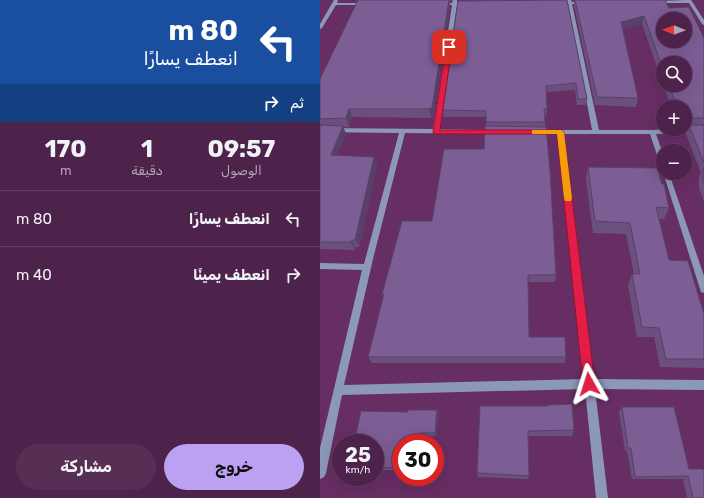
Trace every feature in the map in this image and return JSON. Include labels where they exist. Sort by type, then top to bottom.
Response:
[{"type":"street","points":[[652,2],[689,1],[702,18],[704,24]]},
{"type":"street","points":[[321,25],[335,2],[372,4]]},
{"type":"street","points":[[436,132],[455,2]]},
{"type":"street","points":[[432,4],[455,2],[470,4]]},
{"type":"street","points":[[570,2],[596,132]]},
{"type":"street","points":[[555,4],[570,2],[592,3]]},
{"type":"street","points":[[320,130],[498,132]]},
{"type":"street","points":[[530,132],[652,132],[704,130]]},
{"type":"street","points":[[320,473],[367,267],[402,132]]},
{"type":"street","points":[[561,132],[602,498]]},
{"type":"street","points":[[652,132],[656,144]]},
{"type":"street","points":[[668,180],[704,288]]},
{"type":"street","points":[[320,266],[367,267]]},
{"type":"street","points":[[338,390],[589,384],[704,385]]},
{"type":"building","points":[[358,0],[449,0],[432,108],[349,109],[346,118],[320,119],[320,79]]},
{"type":"building","points":[[567,0],[587,99],[578,99],[576,83],[546,86],[547,109],[544,109],[545,122],[486,122],[486,111],[442,110],[458,1]]},
{"type":"building","points":[[575,0],[665,0],[669,8],[689,7],[691,12],[656,12],[656,48],[692,48],[692,13],[704,38],[704,118],[692,118],[692,100],[674,99],[672,92],[692,92],[692,56],[658,56],[644,16],[621,22],[638,98],[597,97]]},
{"type":"building","points":[[320,125],[343,126],[331,155],[374,157],[355,240],[352,240],[351,242],[320,242]]},
{"type":"building","points":[[692,125],[704,125],[704,163],[692,133]]},
{"type":"building","points":[[485,126],[546,127],[556,275],[528,275],[529,337],[565,337],[566,357],[368,357],[384,294],[382,294],[402,221],[432,221],[444,149],[484,149]]},
{"type":"building","points":[[588,167],[656,168],[656,180],[661,180],[662,184],[664,184],[669,208],[656,207],[669,260],[688,261],[704,314],[704,359],[666,359],[659,328],[642,327],[632,274],[640,274],[630,223],[595,221]]},
{"type":"building","points":[[704,168],[704,183],[703,180]]},
{"type":"building","points":[[572,404],[574,430],[528,431],[529,476],[477,473],[480,406],[548,406]]},
{"type":"building","points":[[622,407],[674,407],[689,469],[704,469],[704,498],[693,498],[688,476],[635,477],[631,448],[628,448]]},
{"type":"building","points":[[408,410],[437,410],[435,433],[392,434],[392,468],[384,467],[384,434],[356,434],[361,411],[408,412]]},
{"type":"slow traffic","points":[[535,132],[561,132],[568,198]]},
{"type":"route","points":[[449,47],[436,132],[561,132],[589,384]]}]
